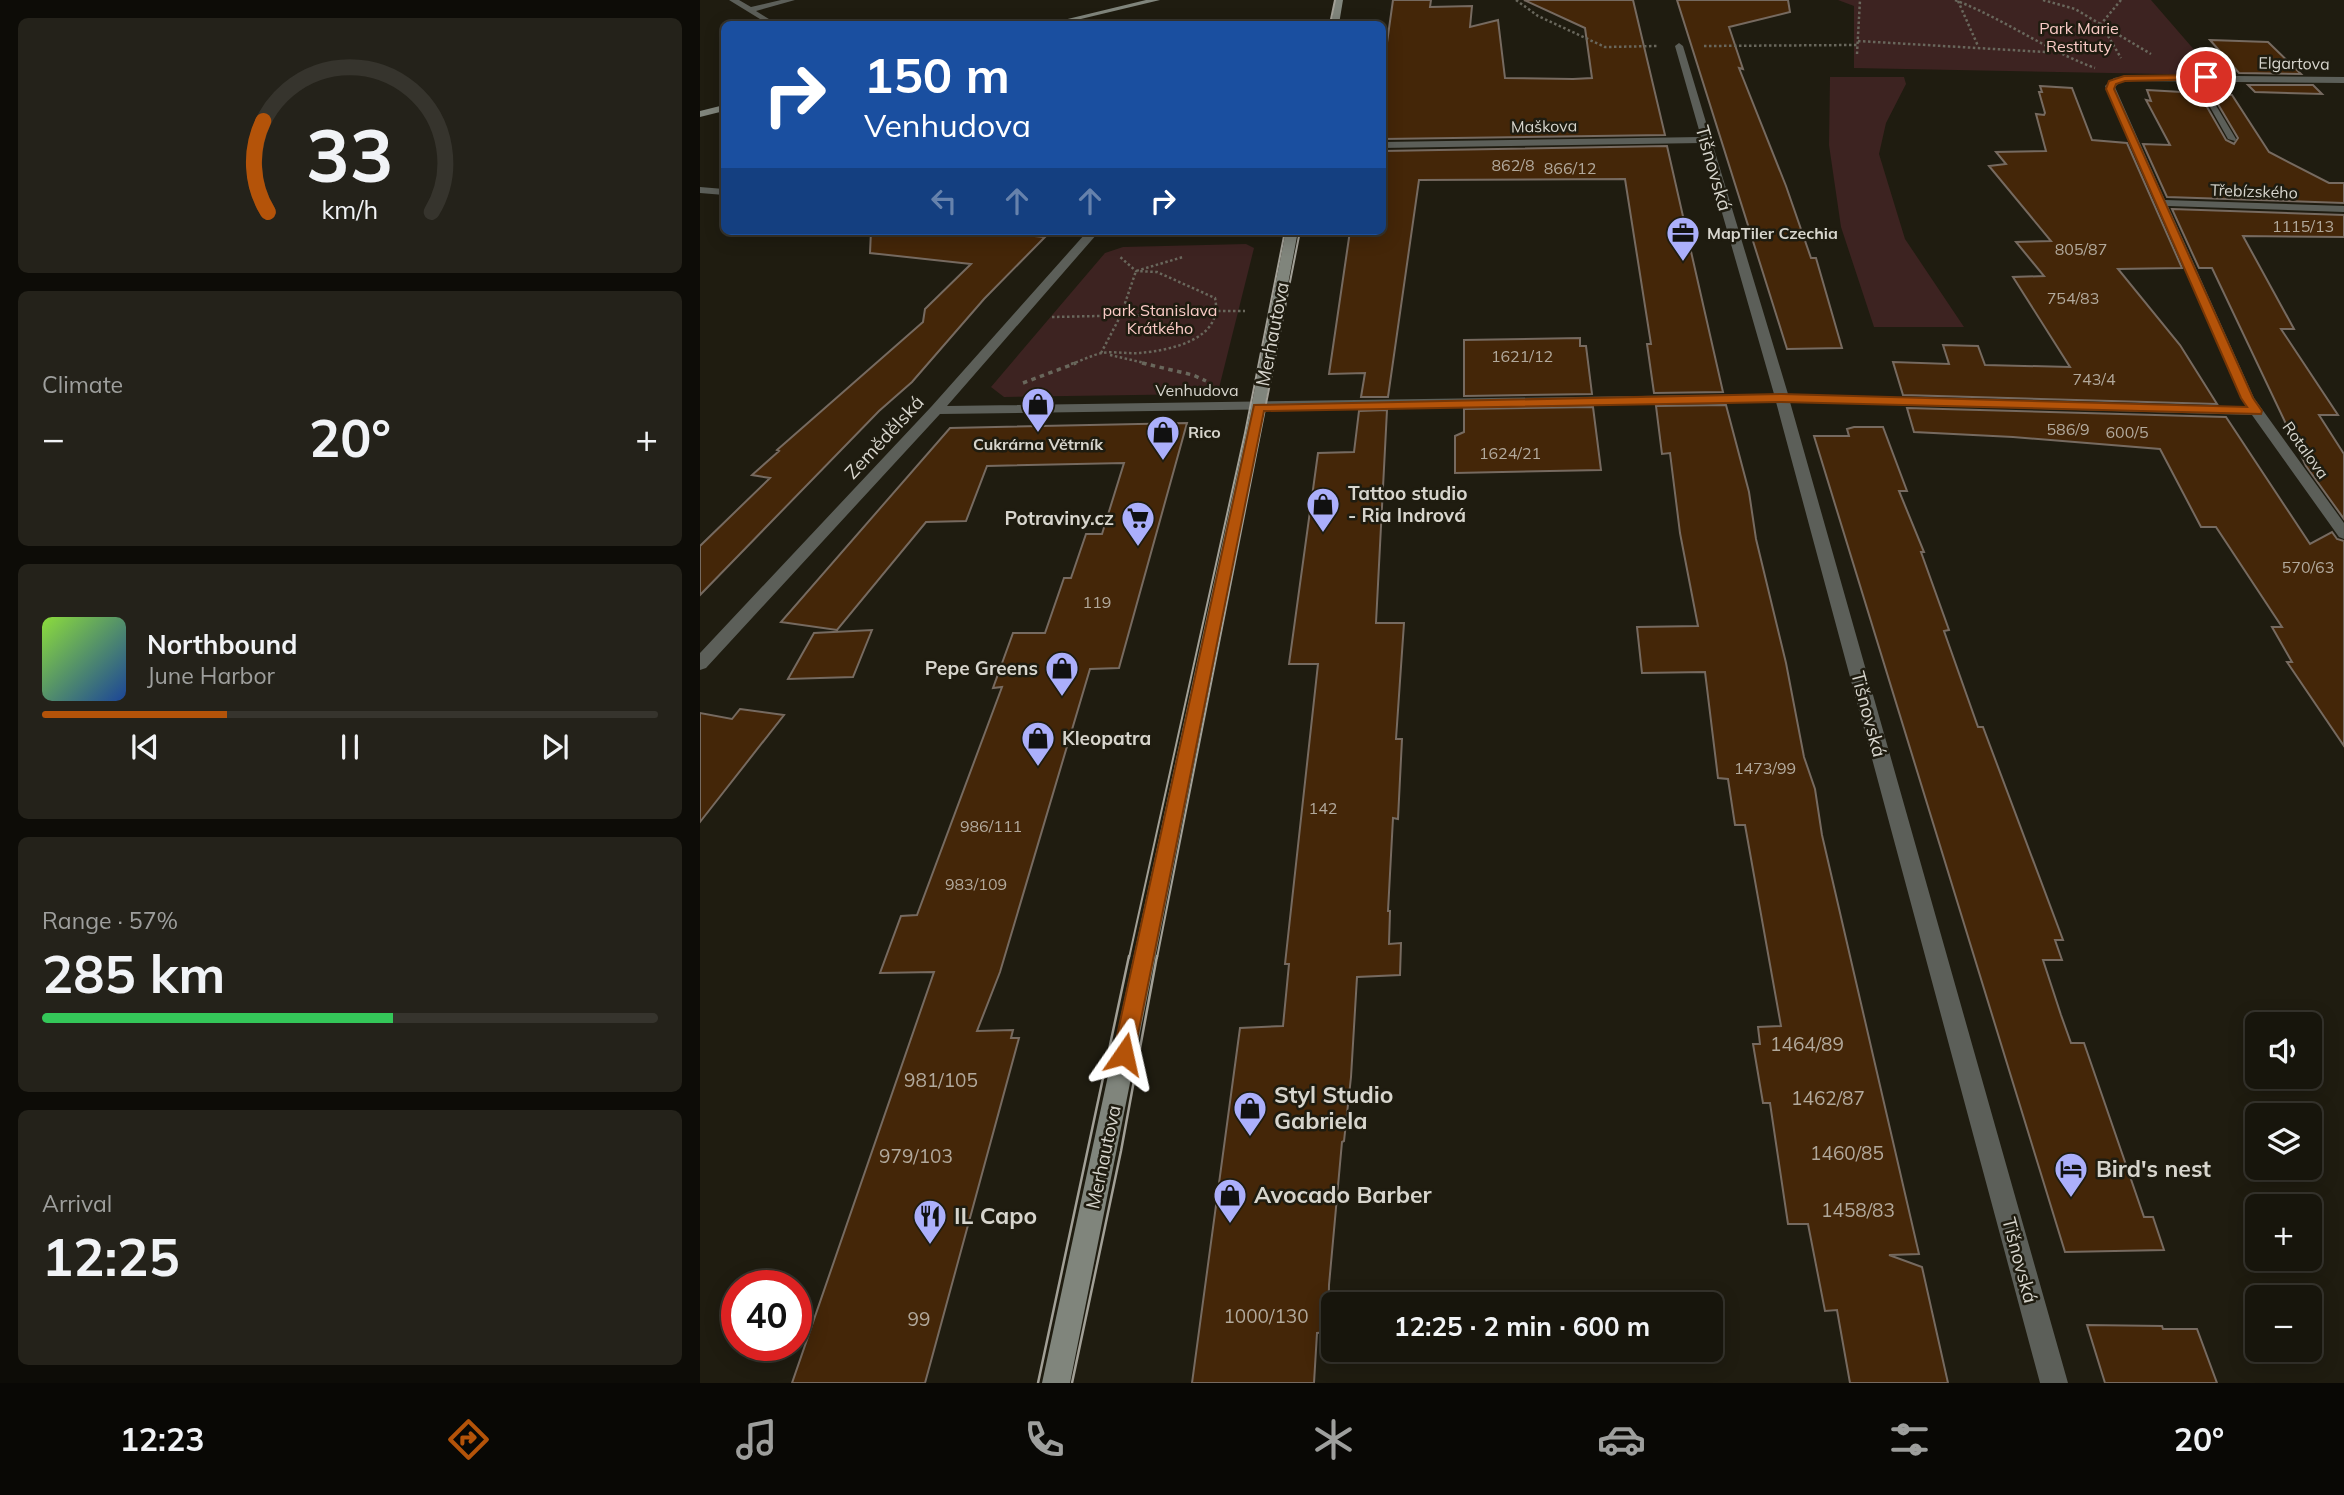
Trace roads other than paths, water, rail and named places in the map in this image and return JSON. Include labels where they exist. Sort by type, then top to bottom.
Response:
[{"type":"street","points":[[733,0],[768,21]]},
{"type":"street","points":[[749,10],[791,0]]},
{"type":"street","points":[[1064,21],[1156,0]]},
{"type":"street","points":[[1336,21],[1339,0]]},
{"type":"street","name":"Tišnovská","points":[[1679,46],[1782,398],[2054,1383]]},
{"type":"street","name":"Elgartova","points":[[2117,80],[2195,77],[2344,80]]},
{"type":"street","name":"Rotalova","points":[[2117,80],[2111,84],[2112,94],[2247,398],[2344,534]]},
{"type":"street","points":[[700,114],[721,109]]},
{"type":"street","name":"Maškova","points":[[1386,145],[1705,140]]},
{"type":"street","points":[[700,190],[721,192]]},
{"type":"street","name":"Třebízského","points":[[2162,204],[2344,209]]},
{"type":"street","name":"Zemědělská","points":[[700,664],[936,410],[1090,235]]},
{"type":"street","name":"Merhautova","points":[[1056,1383],[1259,407],[1291,235]]},
{"type":"street","name":"Venhudova","points":[[936,410],[1782,398],[2256,411]]},
{"type":"lane","points":[[2195,77],[2232,139]]},
{"type":"tram line","points":[[1331,21],[1335,0]]},
{"type":"tram line","points":[[1129,958],[1245,433],[1284,235]]},
{"type":"tram line","points":[[1157,958],[1299,235]]},
{"type":"tram line","points":[[1038,1383],[1129,956]]},
{"type":"tram line","points":[[1072,1383],[1121,1151],[1157,956]]},
{"type":"place","name":"MapTiler Czechia","points":[[1683,263]]},
{"type":"place","name":"Cukrárna Větrník","points":[[1038,434]]},
{"type":"place","name":"Rico","points":[[1163,462]]},
{"type":"place","name":"Tattoo studio - Ria Indrová","points":[[1323,534]]},
{"type":"place","name":"Potraviny.cz","points":[[1138,548]]},
{"type":"place","name":"Pepe Greens","points":[[1062,698]]},
{"type":"place","name":"Kleopatra","points":[[1038,768]]},
{"type":"place","name":"Styl Studio Gabriela","points":[[1250,1138]]},
{"type":"place","name":"Bird's nest","points":[[2071,1199]]},
{"type":"place","name":"Avocado Barber","points":[[1230,1225]]},
{"type":"place","name":"IL Capo","points":[[930,1246]]},
{"type":"park label","name":"Park Marie Restituty","points":[[2079,37]]},
{"type":"park label","name":"park Stanislava Krátkého","points":[[1160,319]]}]
